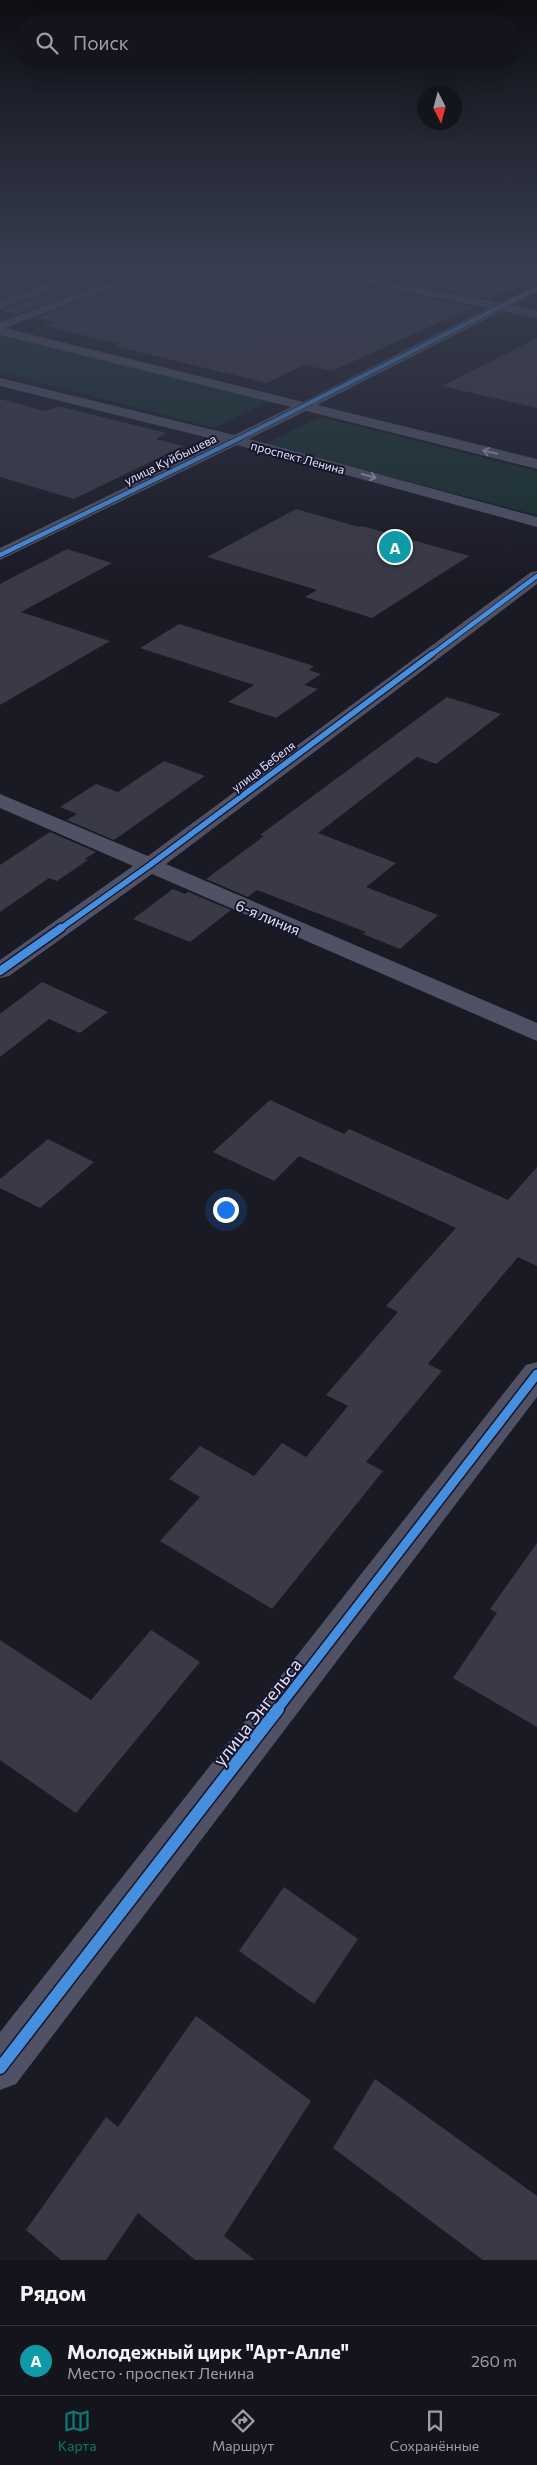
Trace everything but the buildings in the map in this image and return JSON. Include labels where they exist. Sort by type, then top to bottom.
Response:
[{"type":"street","points":[[169,372],[537,464]]},
{"type":"street","name":"улица Куйбышева","points":[[0,555],[371,372]]},
{"type":"street","name":"проспект Ленина","points":[[0,382],[235,440],[537,522]]},
{"type":"street","name":"улица Бебеля","points":[[0,971],[150,865],[537,576]]},
{"type":"street","name":"6-я линия","points":[[0,800],[537,1033]]},
{"type":"street","name":"улица Энгельса","points":[[0,2068],[537,1374]]},
{"type":"green space","points":[[2,372],[152,372],[270,401],[214,428]]},
{"type":"green space","points":[[320,417],[537,471],[537,515],[265,444]]},
{"type":"cycle path","points":[[0,555],[371,372]]},
{"type":"cycle path","points":[[0,971],[150,865],[537,576]]},
{"type":"cycle path","points":[[0,2068],[537,1374]]},
{"type":"place","name":"Молодежный цирк \"Арт-Алле\"","points":[[395,547]]}]
